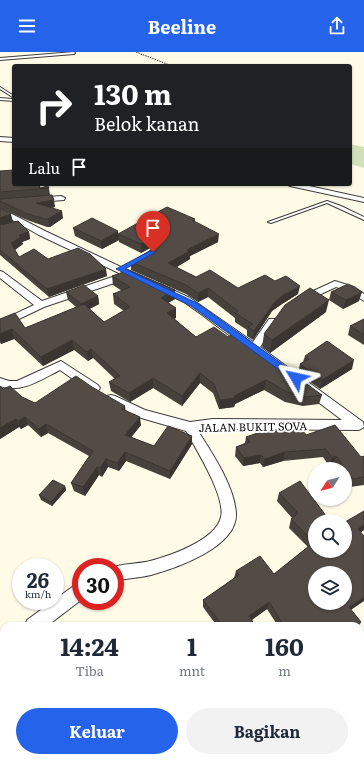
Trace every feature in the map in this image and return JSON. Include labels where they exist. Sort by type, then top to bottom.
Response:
[{"type":"street","points":[[0,139],[12,140]]},
{"type":"street","points":[[299,186],[364,200]]},
{"type":"street","points":[[26,201],[61,198]]},
{"type":"street","points":[[0,210],[23,223],[194,304],[361,425]]},
{"type":"street","points":[[12,227],[23,223]]},
{"type":"street","points":[[0,325],[41,305],[125,270]]},
{"type":"street","points":[[0,274],[41,305]]},
{"type":"street","points":[[295,303],[323,288],[335,284],[351,289],[364,298]]},
{"type":"street","points":[[254,348],[281,311]]},
{"type":"street","name":"JALAN BUKIT SOVA","points":[[0,382],[8,385],[18,385],[61,365],[98,391],[126,407],[142,414],[190,427],[213,424],[361,425]]},
{"type":"street","points":[[124,572],[150,568],[186,556],[209,543],[224,528],[229,516],[227,502],[208,460],[190,427]]},
{"type":"street","points":[[38,622],[72,597]]},
{"type":"lane","points":[[0,59],[74,53]]},
{"type":"lane","points":[[0,88],[12,97]]},
{"type":"lane","points":[[0,99],[12,99]]},
{"type":"lane","points":[[270,222],[327,202],[364,220]]},
{"type":"path","points":[[136,52],[167,64]]},
{"type":"green space","points":[[352,144],[364,147],[364,168],[352,165]]},
{"type":"building","points":[[12,170],[12,186],[40,186],[40,188],[48,186],[49,188],[0,192],[0,171]]},
{"type":"building","points":[[52,195],[54,200],[36,203],[62,211],[48,219],[25,213],[0,201],[0,199]]},
{"type":"building","points":[[167,207],[195,219],[192,220],[219,234],[187,250],[190,251],[168,263],[196,277],[210,270],[238,288],[265,275],[275,281],[286,276],[300,286],[283,295],[274,303],[254,331],[248,327],[253,324],[235,313],[238,311],[208,288],[198,293],[186,285],[131,262],[156,247],[158,244],[157,241],[150,240],[141,244],[118,234]]},
{"type":"building","points":[[0,208],[11,214],[0,218]]},
{"type":"building","points":[[92,218],[118,231],[101,241],[73,228]]},
{"type":"building","points":[[18,221],[29,232],[19,235],[21,237],[11,243],[19,257],[34,249],[48,259],[78,248],[90,254],[106,269],[47,289],[0,250],[0,225]]},
{"type":"building","points":[[129,270],[175,290],[161,298],[176,308],[167,313],[196,337],[214,327],[228,337],[237,332],[262,350],[257,354],[286,373],[289,371],[322,395],[306,397],[287,392],[266,380],[234,396],[235,398],[220,400],[214,384],[200,373],[182,396],[153,378],[129,393],[109,382],[120,376],[91,349],[87,352],[72,340],[41,357],[12,329],[0,334],[0,319],[15,313],[25,328],[84,304],[104,322],[130,307],[113,294],[130,287],[112,276]]},
{"type":"building","points":[[348,284],[362,292],[346,300],[331,292]]},
{"type":"building","points":[[84,285],[98,296],[81,304],[66,292]]},
{"type":"building","points":[[310,288],[329,300],[272,340],[264,334],[285,305]]},
{"type":"building","points":[[364,319],[364,335],[350,326]]},
{"type":"building","points":[[327,341],[354,360],[322,380],[300,364],[309,359],[305,356]]},
{"type":"building","points":[[76,376],[125,406],[122,409],[140,417],[125,435],[154,446],[168,426],[192,436],[170,471],[125,452],[117,463],[106,459],[100,468],[97,467],[83,487],[71,483],[93,451],[46,424],[39,429],[25,417],[18,421],[16,419],[0,428],[0,386],[3,389],[10,386],[22,397],[35,403]]},
{"type":"building","points":[[335,425],[361,457],[364,456],[364,477],[353,479],[352,462],[340,462],[336,456],[332,458],[326,449],[285,452],[265,459],[261,455],[244,458],[236,447],[250,442],[246,437],[266,430],[267,433],[300,426],[306,435]]},
{"type":"building","points":[[53,480],[65,486],[51,502],[39,495]]},
{"type":"building","points":[[300,481],[308,492],[308,506],[319,506],[325,514],[308,514],[308,536],[291,519],[298,513],[279,493]]},
{"type":"building","points":[[364,511],[364,525],[358,529],[364,536],[364,597],[352,605],[352,566],[308,566],[308,610],[351,610],[361,622],[282,622],[269,602],[249,616],[253,622],[220,622],[203,600],[239,575],[236,571],[260,556],[274,574],[308,547],[308,558],[352,558],[352,518]]},
{"type":"route","points":[[153,252],[119,269],[194,304],[296,378]]}]
